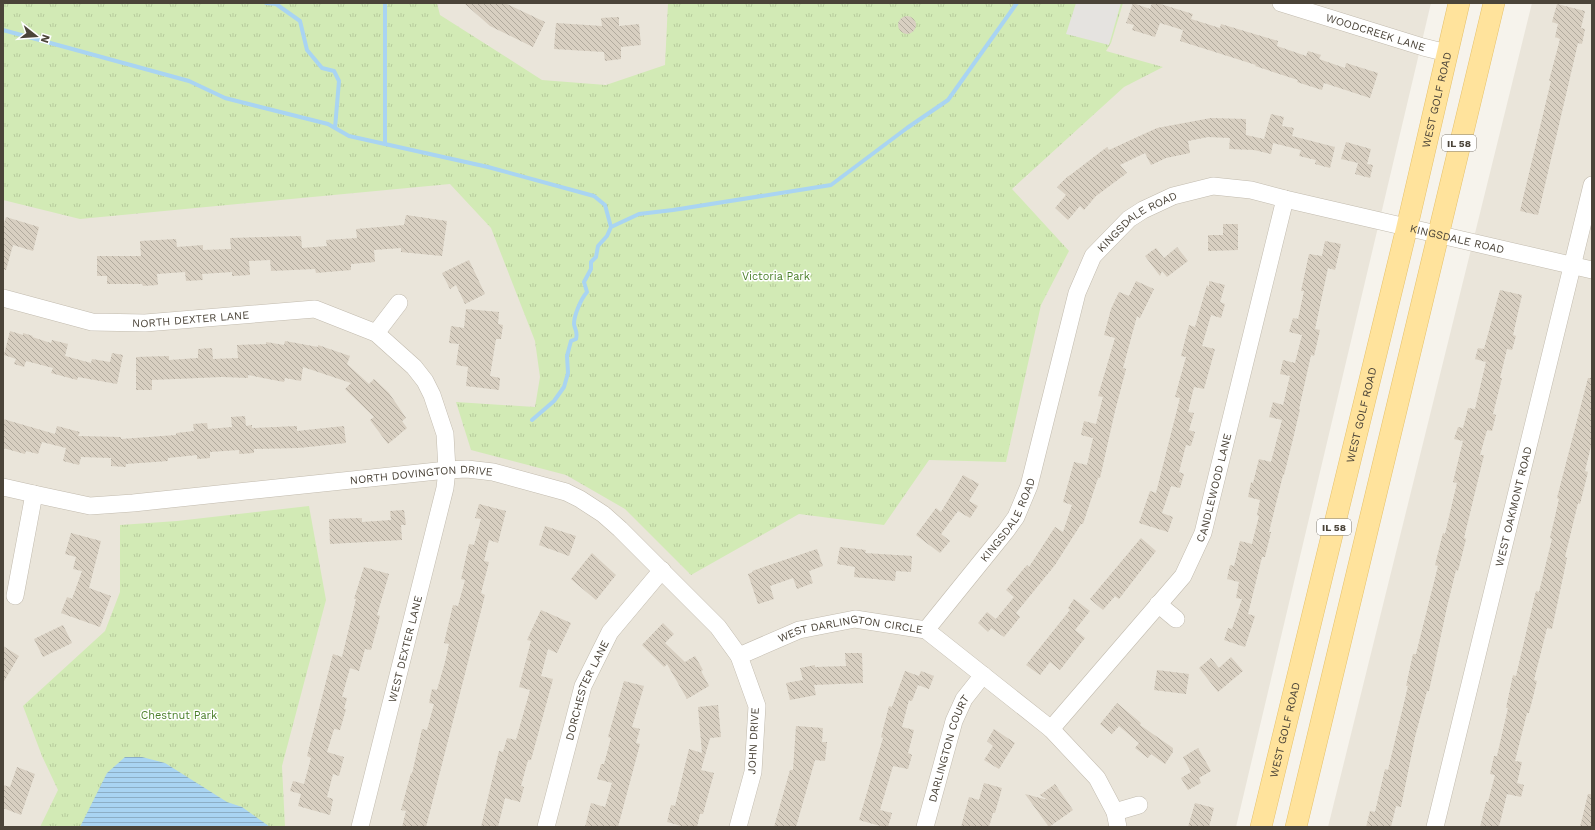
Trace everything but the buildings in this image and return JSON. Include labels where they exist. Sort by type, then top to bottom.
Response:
[{"type":"main road","name":"WEST GOLF ROAD","points":[[1261,827],[1407,227],[1459,3]]},
{"type":"main road","name":"IL 58","points":[[1296,827],[1437,234],[1494,3]]},
{"type":"street","name":"WOODCREEK LANE","points":[[1281,3],[1447,53]]},
{"type":"street","name":"WEST OAKMONT ROAD","points":[[1435,827],[1592,185]]},
{"type":"street","name":"KINGSDALE ROAD","points":[[926,630],[1006,531],[1023,501],[1034,470],[1077,293],[1093,256],[1129,219],[1143,210],[1173,196],[1213,186],[1251,190],[1285,200],[1592,270]]},
{"type":"street","name":"CANDLEWOOD LANE","points":[[1051,729],[1183,576],[1203,533],[1285,200]]},
{"type":"street","name":"NORTH DEXTER LANE","points":[[3,298],[92,322],[146,323],[315,309],[376,333],[414,367],[425,381],[440,417],[445,434],[447,470]]},
{"type":"street","points":[[376,333],[399,303]]},
{"type":"street","name":"NORTH DOVINGTON DRIVE","points":[[3,487],[90,506],[134,503],[447,470],[467,469],[492,472],[566,492],[586,502],[603,514],[718,626],[740,656]]},
{"type":"street","name":"WEST DEXTER LANE","points":[[360,827],[444,496],[447,470]]},
{"type":"street","points":[[14,596],[34,494]]},
{"type":"street","name":"DORCHESTER LANE","points":[[546,827],[583,686],[610,632],[662,570]]},
{"type":"street","points":[[1158,604],[1176,620]]},
{"type":"street","name":"WEST DARLINGTON CIRCLE","points":[[740,656],[799,630],[855,620],[926,630],[1051,729],[1097,778],[1117,820]]},
{"type":"street","name":"JOHN DRIVE","points":[[738,827],[753,772],[757,706],[740,656]]},
{"type":"street","name":"DARLINGTON COURT","points":[[925,827],[954,721],[964,699],[983,676]]},
{"type":"street","points":[[1117,820],[1139,805]]},
{"type":"shaded area","points":[[3,3],[1431,3],[1236,827],[3,827]]},
{"type":"shaded area","points":[[1076,3],[1121,3],[1109,45],[1066,34]]},
{"type":"shaded area","points":[[1532,3],[1592,3],[1592,827],[1328,827]]},
{"type":"green space","name":"Victoria Park","points":[[3,3],[437,3],[440,15],[542,80],[606,85],[665,65],[668,3],[1123,3],[1111,43],[1106,51],[1163,67],[1124,87],[1012,189],[1069,251],[1041,305],[1006,462],[929,460],[884,525],[799,514],[691,575],[625,509],[566,475],[471,450],[456,402],[535,407],[540,377],[535,341],[491,228],[450,184],[80,219],[3,200]]},
{"type":"green space","name":"Chestnut Park","points":[[309,506],[326,600],[282,766],[285,827],[40,827],[58,790],[42,756],[23,706],[105,631],[120,592],[120,525],[177,521]]},
{"type":"water","points":[[125,757],[142,757],[165,763],[227,802],[242,807],[270,827],[80,827],[107,773]]},
{"type":"waterway","points":[[266,3],[276,4],[300,21],[307,50],[322,68],[334,71],[339,81],[335,128]]},
{"type":"waterway","points":[[385,3],[385,144]]},
{"type":"waterway","points":[[611,227],[639,214],[831,185],[907,128],[948,100],[1017,3]]},
{"type":"waterway","points":[[3,30],[189,81],[225,98],[328,124],[349,136],[488,167],[594,196],[605,205],[611,227],[607,236],[598,246],[596,257],[591,262],[591,269],[584,282],[587,292],[580,303],[575,316],[574,324],[577,336],[576,339],[571,341],[567,356],[568,373],[564,387],[554,401],[532,420]]}]
